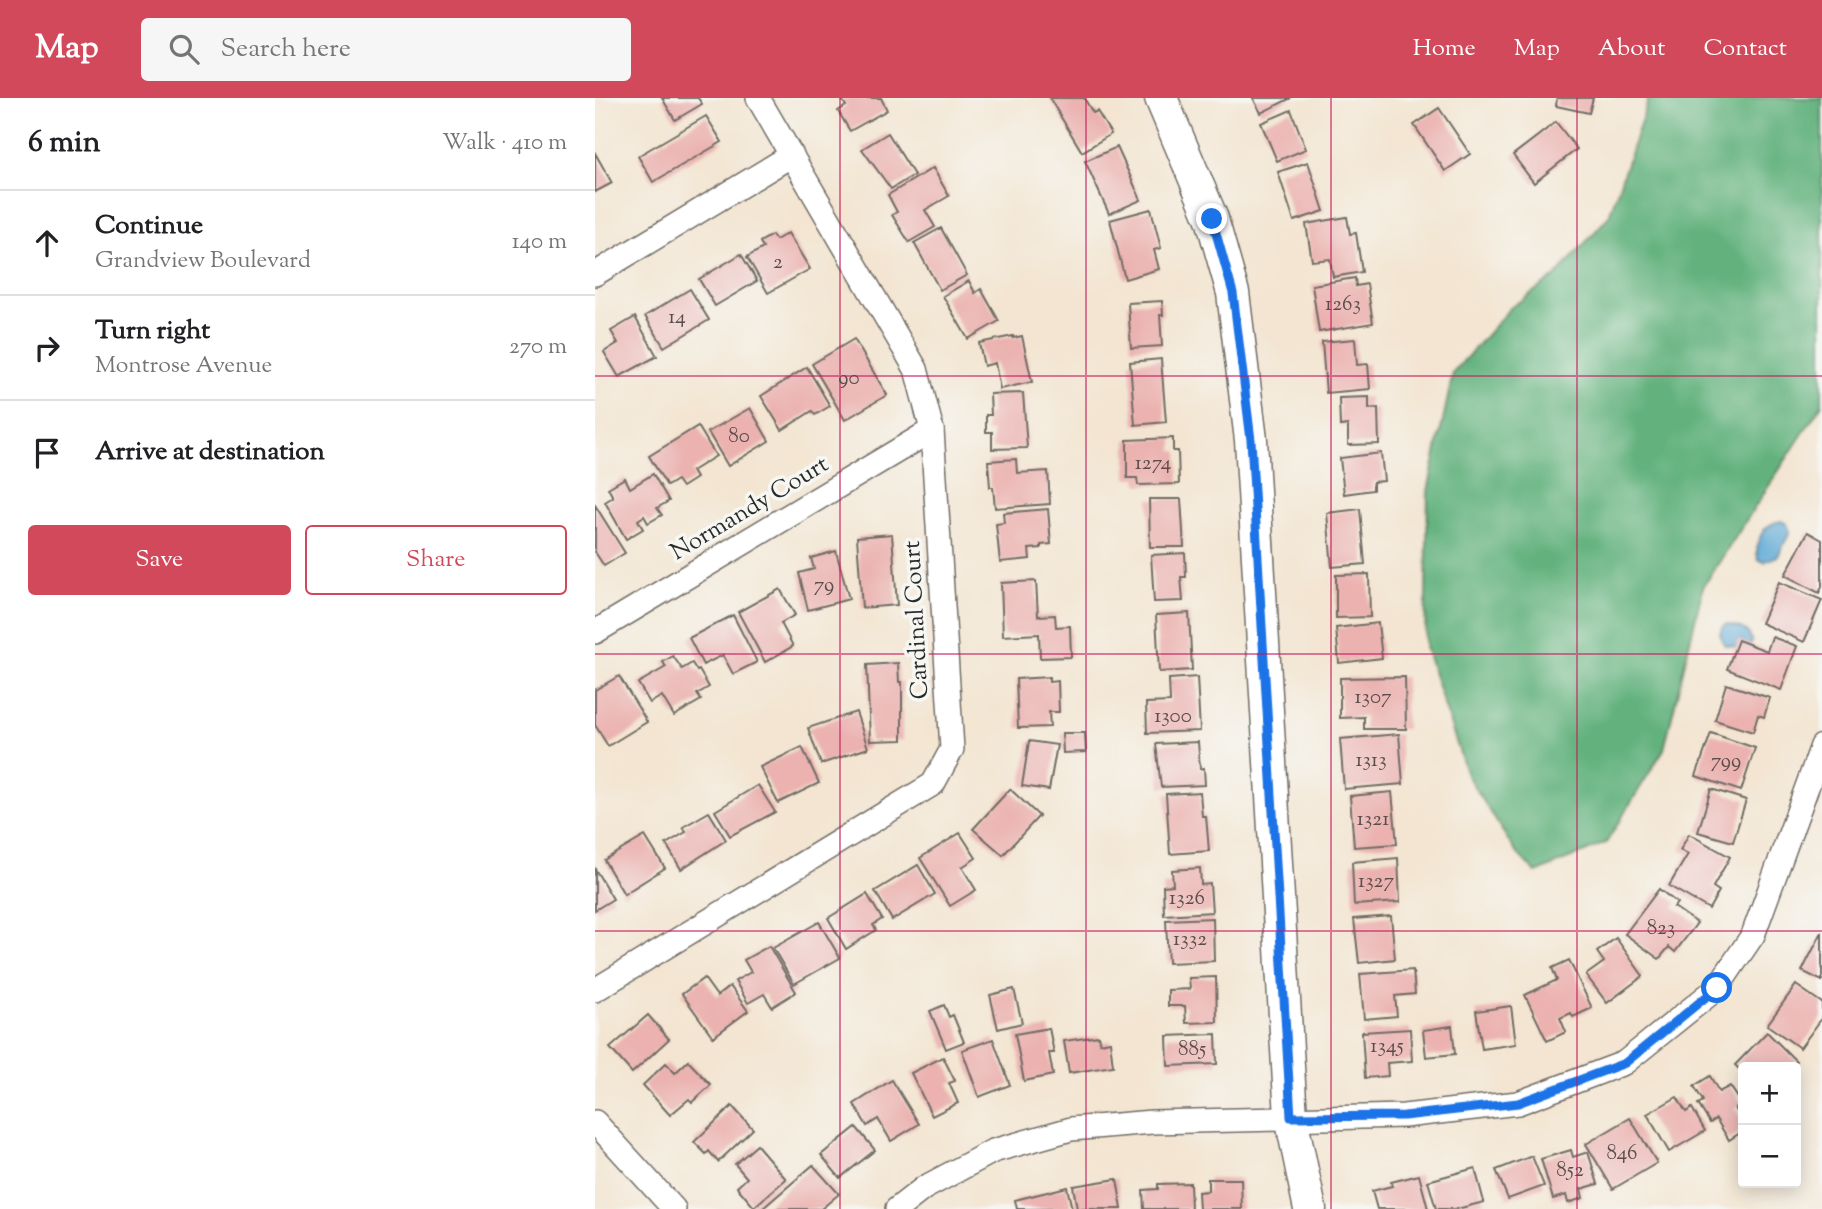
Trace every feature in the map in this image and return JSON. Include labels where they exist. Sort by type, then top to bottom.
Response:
[{"type":"street","name":"Cardinal Court","points":[[595,990],[933,784],[951,749],[932,430],[916,369],[758,98]]},
{"type":"street","points":[[1161,98],[1212,219],[1233,293],[1251,440],[1291,1117],[1310,1209]]},
{"type":"street","points":[[595,274],[792,155]]},
{"type":"street","name":"Normandy Court","points":[[595,632],[932,430]]},
{"type":"street","points":[[897,1209],[924,1188],[993,1151],[1071,1129],[1151,1122],[1404,1116],[1518,1103],[1625,1063],[1717,988],[1753,935],[1822,746]]},
{"type":"street","points":[[595,1122],[674,1209]]},
{"type":"green space","points":[[1649,98],[1822,98],[1822,404],[1703,587],[1664,749],[1606,843],[1536,873],[1515,851],[1467,775],[1425,647],[1428,491],[1453,373],[1510,308],[1556,276],[1609,216]]},
{"type":"water","points":[[1781,521],[1787,524],[1790,532],[1778,556],[1764,562],[1758,559],[1757,547],[1761,535],[1769,526]]},
{"type":"water","points":[[1725,624],[1746,631],[1751,638],[1750,645],[1739,640],[1735,647],[1725,645],[1720,634]]},
{"type":"building","points":[[662,98],[698,98],[702,104],[675,120]]},
{"type":"building","points":[[841,98],[881,98],[887,110],[850,131],[838,111],[846,106]]},
{"type":"building","points":[[1084,98],[1093,113],[1097,111],[1111,134],[1082,152],[1050,99]]},
{"type":"building","points":[[1253,98],[1291,98],[1261,113]]},
{"type":"building","points":[[1557,98],[1593,98],[1589,113],[1556,106]]},
{"type":"building","points":[[1439,108],[1470,154],[1445,171],[1414,125]]},
{"type":"building","points":[[1291,110],[1306,149],[1277,161],[1261,123]]},
{"type":"building","points":[[706,116],[722,142],[653,182],[638,156]]},
{"type":"building","points":[[1556,122],[1577,149],[1534,183],[1513,155]]},
{"type":"building","points":[[888,133],[914,175],[891,189],[862,149]]},
{"type":"building","points":[[1117,147],[1141,200],[1109,214],[1085,161]]},
{"type":"building","points":[[595,153],[612,183],[595,192]]},
{"type":"building","points":[[1308,162],[1324,211],[1294,221],[1278,172]]},
{"type":"building","points":[[933,168],[949,196],[925,210],[935,227],[909,242],[892,215],[897,212],[888,195]]},
{"type":"building","points":[[1151,209],[1161,248],[1154,250],[1159,269],[1125,279],[1110,220]]},
{"type":"building","points":[[1347,217],[1350,234],[1356,233],[1362,272],[1333,277],[1330,259],[1312,261],[1306,224]]},
{"type":"building","points":[[941,228],[967,275],[940,290],[914,243]]},
{"type":"building","points":[[788,233],[810,269],[768,293],[747,257],[763,248],[760,242],[772,235],[776,240]]},
{"type":"building","points":[[741,254],[757,281],[715,306],[699,279]]},
{"type":"building","points":[[1355,278],[1356,286],[1367,284],[1373,323],[1319,332],[1312,285]]},
{"type":"building","points":[[969,281],[975,293],[981,289],[999,321],[968,339],[943,296]]},
{"type":"building","points":[[690,289],[709,320],[664,347],[645,316]]},
{"type":"building","points":[[1162,301],[1162,346],[1131,348],[1128,303]]},
{"type":"building","points":[[635,317],[657,356],[619,377],[604,352],[618,343],[611,331]]},
{"type":"building","points":[[1022,336],[1032,382],[1000,389],[995,363],[984,366],[979,343]]},
{"type":"building","points":[[854,339],[887,395],[845,420],[812,364]]},
{"type":"building","points":[[1355,339],[1357,365],[1368,364],[1370,389],[1326,393],[1322,342]]},
{"type":"building","points":[[1161,359],[1166,422],[1135,425],[1130,362]]},
{"type":"building","points":[[807,367],[830,406],[815,415],[812,411],[782,430],[761,396]]},
{"type":"building","points":[[1023,393],[1027,448],[992,449],[992,432],[986,432],[986,415],[991,415],[990,394]]},
{"type":"building","points":[[1369,397],[1369,409],[1378,408],[1379,444],[1348,445],[1348,425],[1340,426],[1339,398]]},
{"type":"building","points":[[750,408],[769,441],[728,466],[708,432]]},
{"type":"building","points":[[698,426],[716,456],[692,471],[696,478],[682,487],[677,480],[667,486],[649,456]]},
{"type":"building","points":[[1173,438],[1173,451],[1178,451],[1179,484],[1138,485],[1137,478],[1127,478],[1127,440]]},
{"type":"building","points":[[1381,453],[1384,481],[1373,482],[1373,490],[1344,494],[1340,458]]},
{"type":"building","points":[[1016,459],[1017,473],[1048,471],[1050,504],[995,508],[988,461]]},
{"type":"building","points":[[653,474],[669,501],[657,508],[662,515],[648,523],[644,516],[638,520],[643,529],[626,539],[605,502],[613,497],[608,488],[625,478],[630,488]]},
{"type":"building","points":[[1149,499],[1181,499],[1184,547],[1150,547]]},
{"type":"building","points":[[595,505],[625,553],[604,566],[595,552]]},
{"type":"building","points":[[1048,509],[1051,544],[1029,549],[1030,559],[1000,562],[996,524],[1004,523],[1003,513]]},
{"type":"building","points":[[1360,509],[1365,564],[1332,567],[1327,513]]},
{"type":"building","points":[[1808,532],[1822,540],[1822,587],[1819,593],[1785,575]]},
{"type":"building","points":[[892,534],[897,605],[862,608],[857,537]]},
{"type":"building","points":[[836,551],[849,599],[808,610],[799,573],[814,569],[811,558]]},
{"type":"building","points":[[1185,553],[1186,577],[1181,577],[1183,601],[1154,602],[1151,555]]},
{"type":"building","points":[[1369,574],[1370,617],[1336,618],[1336,575]]},
{"type":"building","points":[[1036,581],[1038,616],[1055,615],[1056,627],[1070,626],[1071,657],[1040,658],[1039,634],[1003,636],[1001,583]]},
{"type":"building","points":[[1779,582],[1822,600],[1804,642],[1761,623]]},
{"type":"building","points":[[780,589],[795,615],[781,623],[793,646],[765,662],[738,612]]},
{"type":"building","points":[[1189,613],[1192,670],[1159,672],[1156,615]]},
{"type":"building","points":[[733,615],[757,662],[733,674],[723,655],[703,665],[689,638]]},
{"type":"building","points":[[1378,623],[1382,658],[1339,663],[1336,628]]},
{"type":"building","points":[[1772,637],[1797,646],[1781,690],[1727,669],[1738,640],[1767,651]]},
{"type":"building","points":[[673,656],[682,669],[692,663],[709,687],[697,694],[701,700],[674,716],[662,696],[650,703],[638,683],[666,667],[663,662]]},
{"type":"building","points":[[898,663],[899,682],[902,682],[902,740],[870,741],[867,665]]},
{"type":"building","points":[[619,676],[647,722],[608,746],[595,725],[595,690]]},
{"type":"building","points":[[1049,677],[1049,682],[1058,681],[1059,712],[1049,712],[1050,727],[1018,728],[1016,679]]},
{"type":"building","points":[[1197,677],[1200,731],[1147,733],[1146,703],[1170,702],[1169,679]]},
{"type":"building","points":[[1405,677],[1406,729],[1364,729],[1364,717],[1340,718],[1340,678]]},
{"type":"building","points":[[1726,684],[1770,698],[1764,717],[1758,715],[1753,732],[1715,720]]},
{"type":"building","points":[[856,712],[868,748],[821,764],[808,728]]},
{"type":"building","points":[[1062,733],[1085,733],[1086,752],[1063,753]]},
{"type":"building","points":[[1711,733],[1755,748],[1741,791],[1696,776]]},
{"type":"building","points":[[1399,734],[1403,784],[1344,789],[1340,739]]},
{"type":"building","points":[[1029,741],[1057,745],[1049,790],[1022,786]]},
{"type":"building","points":[[1198,742],[1200,769],[1204,768],[1205,785],[1161,787],[1156,744]]},
{"type":"building","points":[[802,747],[819,783],[778,803],[760,767]]},
{"type":"building","points":[[758,785],[775,812],[730,836],[715,811]]},
{"type":"building","points":[[1010,789],[1039,816],[1003,855],[973,829]]},
{"type":"building","points":[[1711,789],[1746,800],[1733,842],[1698,832]]},
{"type":"building","points":[[1200,792],[1202,816],[1206,816],[1209,851],[1170,854],[1166,794]]},
{"type":"building","points":[[1392,792],[1397,844],[1354,847],[1350,796]]},
{"type":"building","points":[[709,812],[726,840],[681,869],[666,844],[686,832],[683,827]]},
{"type":"building","points":[[960,833],[976,858],[962,867],[976,890],[950,906],[920,858]]},
{"type":"building","points":[[1689,834],[1730,857],[1713,887],[1719,891],[1709,909],[1669,886],[1688,854],[1680,850]]},
{"type":"building","points":[[645,836],[665,868],[624,894],[604,860]]},
{"type":"building","points":[[1398,858],[1400,902],[1354,905],[1352,862]]},
{"type":"building","points":[[918,865],[935,894],[892,920],[875,891]]},
{"type":"building","points":[[1200,868],[1201,885],[1210,884],[1212,912],[1164,915],[1163,886],[1173,885],[1172,870]]},
{"type":"building","points":[[595,869],[613,899],[595,910]]},
{"type":"building","points":[[1659,889],[1677,903],[1674,907],[1697,923],[1675,952],[1669,947],[1659,959],[1625,934]]},
{"type":"building","points":[[867,894],[882,919],[873,925],[876,930],[846,949],[828,918]]},
{"type":"building","points":[[1391,916],[1395,959],[1359,963],[1354,919]]},
{"type":"building","points":[[1213,918],[1214,961],[1168,963],[1166,920]]},
{"type":"building","points":[[819,922],[840,958],[794,984],[773,948]]},
{"type":"building","points":[[1822,932],[1822,981],[1802,971]]},
{"type":"building","points":[[1616,938],[1643,976],[1607,1003],[1586,975],[1604,962],[1597,952]]},
{"type":"building","points":[[769,946],[796,992],[772,1007],[764,994],[748,1003],[735,981],[751,972],[744,960]]},
{"type":"building","points":[[1569,960],[1592,1008],[1573,1017],[1571,1013],[1560,1018],[1566,1032],[1547,1041],[1525,995],[1557,980],[1552,968]]},
{"type":"building","points":[[1413,970],[1415,994],[1395,996],[1397,1016],[1364,1019],[1360,974]]},
{"type":"building","points":[[1216,977],[1217,1022],[1186,1023],[1185,1006],[1168,1006],[1168,990],[1190,989],[1189,978]]},
{"type":"building","points":[[704,978],[717,996],[730,986],[748,1011],[713,1037],[682,994]]},
{"type":"building","points":[[1796,985],[1822,1003],[1822,1018],[1800,1048],[1767,1025]]},
{"type":"building","points":[[1014,989],[1022,1023],[998,1029],[990,995]]},
{"type":"building","points":[[944,1005],[949,1017],[953,1015],[964,1042],[946,1049],[930,1011]]},
{"type":"building","points":[[1511,1006],[1516,1044],[1482,1049],[1476,1011]]},
{"type":"building","points":[[648,1015],[669,1039],[632,1073],[610,1048]]},
{"type":"building","points":[[1452,1026],[1455,1054],[1426,1057],[1423,1030]]},
{"type":"building","points":[[1049,1028],[1054,1053],[1049,1053],[1053,1075],[1024,1081],[1015,1034]]},
{"type":"building","points":[[1410,1029],[1412,1061],[1387,1063],[1388,1076],[1365,1078],[1362,1032]]},
{"type":"building","points":[[1767,1032],[1796,1061],[1738,1062],[1738,1068],[1735,1065]]},
{"type":"building","points":[[1216,1034],[1217,1064],[1168,1066],[1167,1036]]},
{"type":"building","points":[[1099,1036],[1100,1043],[1110,1041],[1113,1066],[1069,1073],[1064,1041]]},
{"type":"building","points":[[993,1039],[1010,1085],[979,1097],[962,1050]]},
{"type":"building","points":[[943,1057],[955,1081],[949,1083],[958,1103],[932,1116],[911,1073]]},
{"type":"building","points":[[688,1061],[711,1085],[692,1102],[689,1099],[670,1115],[643,1085],[666,1063],[675,1073]]},
{"type":"building","points":[[1710,1076],[1719,1092],[1730,1086],[1738,1098],[1738,1106],[1735,1108],[1738,1113],[1738,1134],[1729,1140],[1716,1119],[1710,1123],[1698,1104],[1703,1101],[1694,1086]]},
{"type":"building","points":[[892,1080],[919,1124],[891,1141],[878,1119],[867,1126],[854,1104]]},
{"type":"building","points":[[1677,1097],[1686,1112],[1692,1108],[1705,1131],[1669,1152],[1647,1114]]},
{"type":"building","points":[[732,1106],[753,1129],[718,1162],[709,1151],[706,1154],[694,1142]]},
{"type":"building","points":[[1630,1118],[1657,1163],[1613,1189],[1586,1144]]},
{"type":"building","points":[[856,1127],[875,1150],[840,1178],[821,1155]]},
{"type":"building","points":[[757,1145],[786,1179],[754,1207],[737,1187],[747,1178],[735,1164]]},
{"type":"building","points":[[1571,1150],[1573,1157],[1588,1152],[1598,1184],[1581,1189],[1583,1198],[1568,1203],[1566,1195],[1553,1199],[1541,1159]]},
{"type":"building","points":[[1532,1156],[1544,1186],[1508,1199],[1496,1170]]},
{"type":"building","points":[[813,1165],[839,1194],[821,1209],[762,1209]]},
{"type":"building","points":[[1475,1168],[1484,1202],[1457,1209],[1436,1209],[1428,1181]]},
{"type":"building","points":[[1419,1175],[1428,1209],[1377,1209],[1372,1191],[1392,1186],[1391,1182]]},
{"type":"building","points":[[1117,1179],[1122,1209],[1077,1209],[1073,1186]]},
{"type":"building","points":[[1208,1179],[1241,1179],[1242,1209],[1199,1209],[1198,1192],[1208,1191]]},
{"type":"building","points":[[1190,1183],[1191,1209],[1144,1209],[1143,1190],[1158,1189],[1158,1184]]},
{"type":"building","points":[[1067,1187],[1072,1209],[1017,1209],[1015,1200]]},
{"type":"route","points":[[1212,219],[1233,293],[1251,440],[1291,1117],[1404,1116],[1518,1103],[1625,1063],[1717,988]]}]
